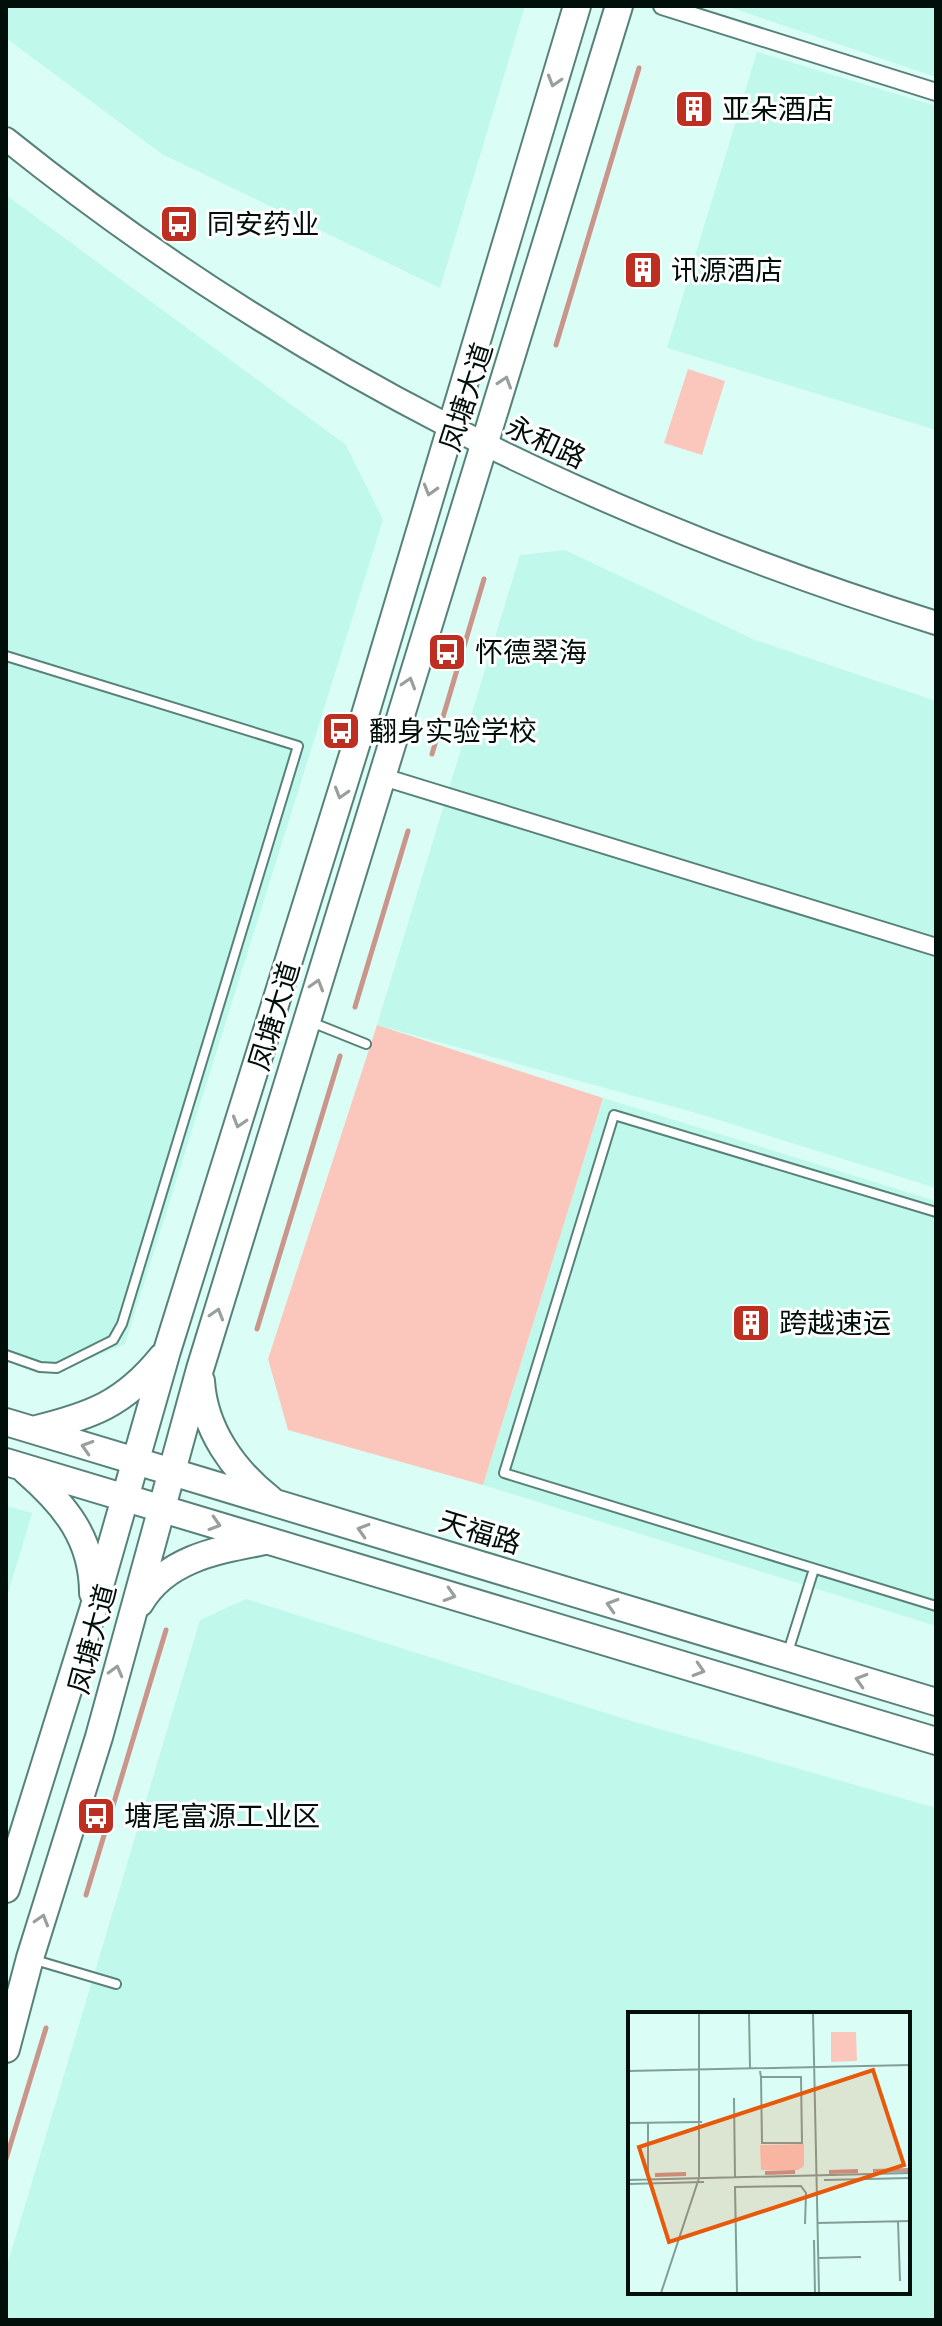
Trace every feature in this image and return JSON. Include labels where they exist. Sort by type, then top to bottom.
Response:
[{"type":"main road","name":"凤塘大道","points":[[6,1889],[93,1610],[167,1351],[356,745],[448,427],[577,6]]},
{"type":"main road","name":"凤塘大道","points":[[6,2049],[30,1958],[99,1737],[200,1369],[619,6]]},
{"type":"main road","points":[[33,1431],[89,1415],[113,1404],[131,1392],[167,1351]]},
{"type":"main road","points":[[200,1369],[207,1413],[217,1437],[247,1481],[275,1504]]},
{"type":"main road","name":"天福路","points":[[6,1422],[936,1702]]},
{"type":"main road","points":[[13,1464],[936,1741]]},
{"type":"main road","points":[[13,1464],[63,1505],[77,1526],[87,1550],[93,1578],[93,1610]]},
{"type":"main road","points":[[127,1632],[142,1599],[172,1569],[207,1554],[268,1540]]},
{"type":"street","points":[[662,6],[936,92]]},
{"type":"street","name":"永和路","points":[[6,139],[248,314],[344,372],[484,446],[652,523],[808,583],[936,623]]},
{"type":"street","points":[[380,776],[936,947]]},
{"type":"lane","points":[[6,656],[298,746],[122,1324],[113,1340],[57,1368],[40,1367],[6,1355]]},
{"type":"lane","points":[[306,1020],[366,1044]]},
{"type":"lane","points":[[936,1212],[614,1115],[504,1473],[936,1606]]},
{"type":"lane","points":[[786,1657],[814,1569]]},
{"type":"lane","points":[[30,1958],[116,1984]]},
{"type":"shaded area","points":[[6,6],[525,6],[440,288],[162,154],[6,38]]},
{"type":"shaded area","points":[[726,6],[936,6],[936,77]]},
{"type":"shaded area","points":[[757,52],[936,106],[936,430],[667,348]]},
{"type":"shaded area","points":[[6,195],[346,445],[383,520],[125,1344],[58,1372],[6,1355]]},
{"type":"shaded area","points":[[688,369],[725,381],[702,455],[664,443]]},
{"type":"shaded area","points":[[565,550],[755,640],[936,701],[936,1188],[696,1113],[377,1025],[520,555]]},
{"type":"shaded area","points":[[377,1025],[603,1098],[483,1485],[288,1430],[268,1359]]},
{"type":"shaded area","name":"跨越速运","points":[[603,1098],[936,1201],[936,1626],[483,1485]]},
{"type":"shaded area","points":[[6,1506],[32,1513],[6,1600]]},
{"type":"shaded area","name":"塘尾富源工业区","points":[[246,1599],[628,1720],[936,1808],[936,2320],[6,2320],[6,2269],[200,1620]]},
{"type":"waterway","points":[[556,345],[639,68]]},
{"type":"waterway","points":[[432,754],[484,579]]},
{"type":"waterway","points":[[355,1007],[408,831]]},
{"type":"waterway","points":[[257,1329],[340,1056]]},
{"type":"waterway","points":[[86,1895],[166,1630]]},
{"type":"waterway","points":[[6,2159],[46,2028]]},
{"type":"place","name":"亚朵酒店","points":[[694,109]]},
{"type":"place","name":"同安药业","points":[[179,224]]},
{"type":"place","name":"讯源酒店","points":[[643,270]]},
{"type":"place","name":"怀德翠海","points":[[447,652]]},
{"type":"place","name":"翻身实验学校","points":[[341,731]]},
{"type":"place","name":"跨越速运","points":[[751,1323]]},
{"type":"place","name":"塘尾富源工业区","points":[[96,1816]]}]
